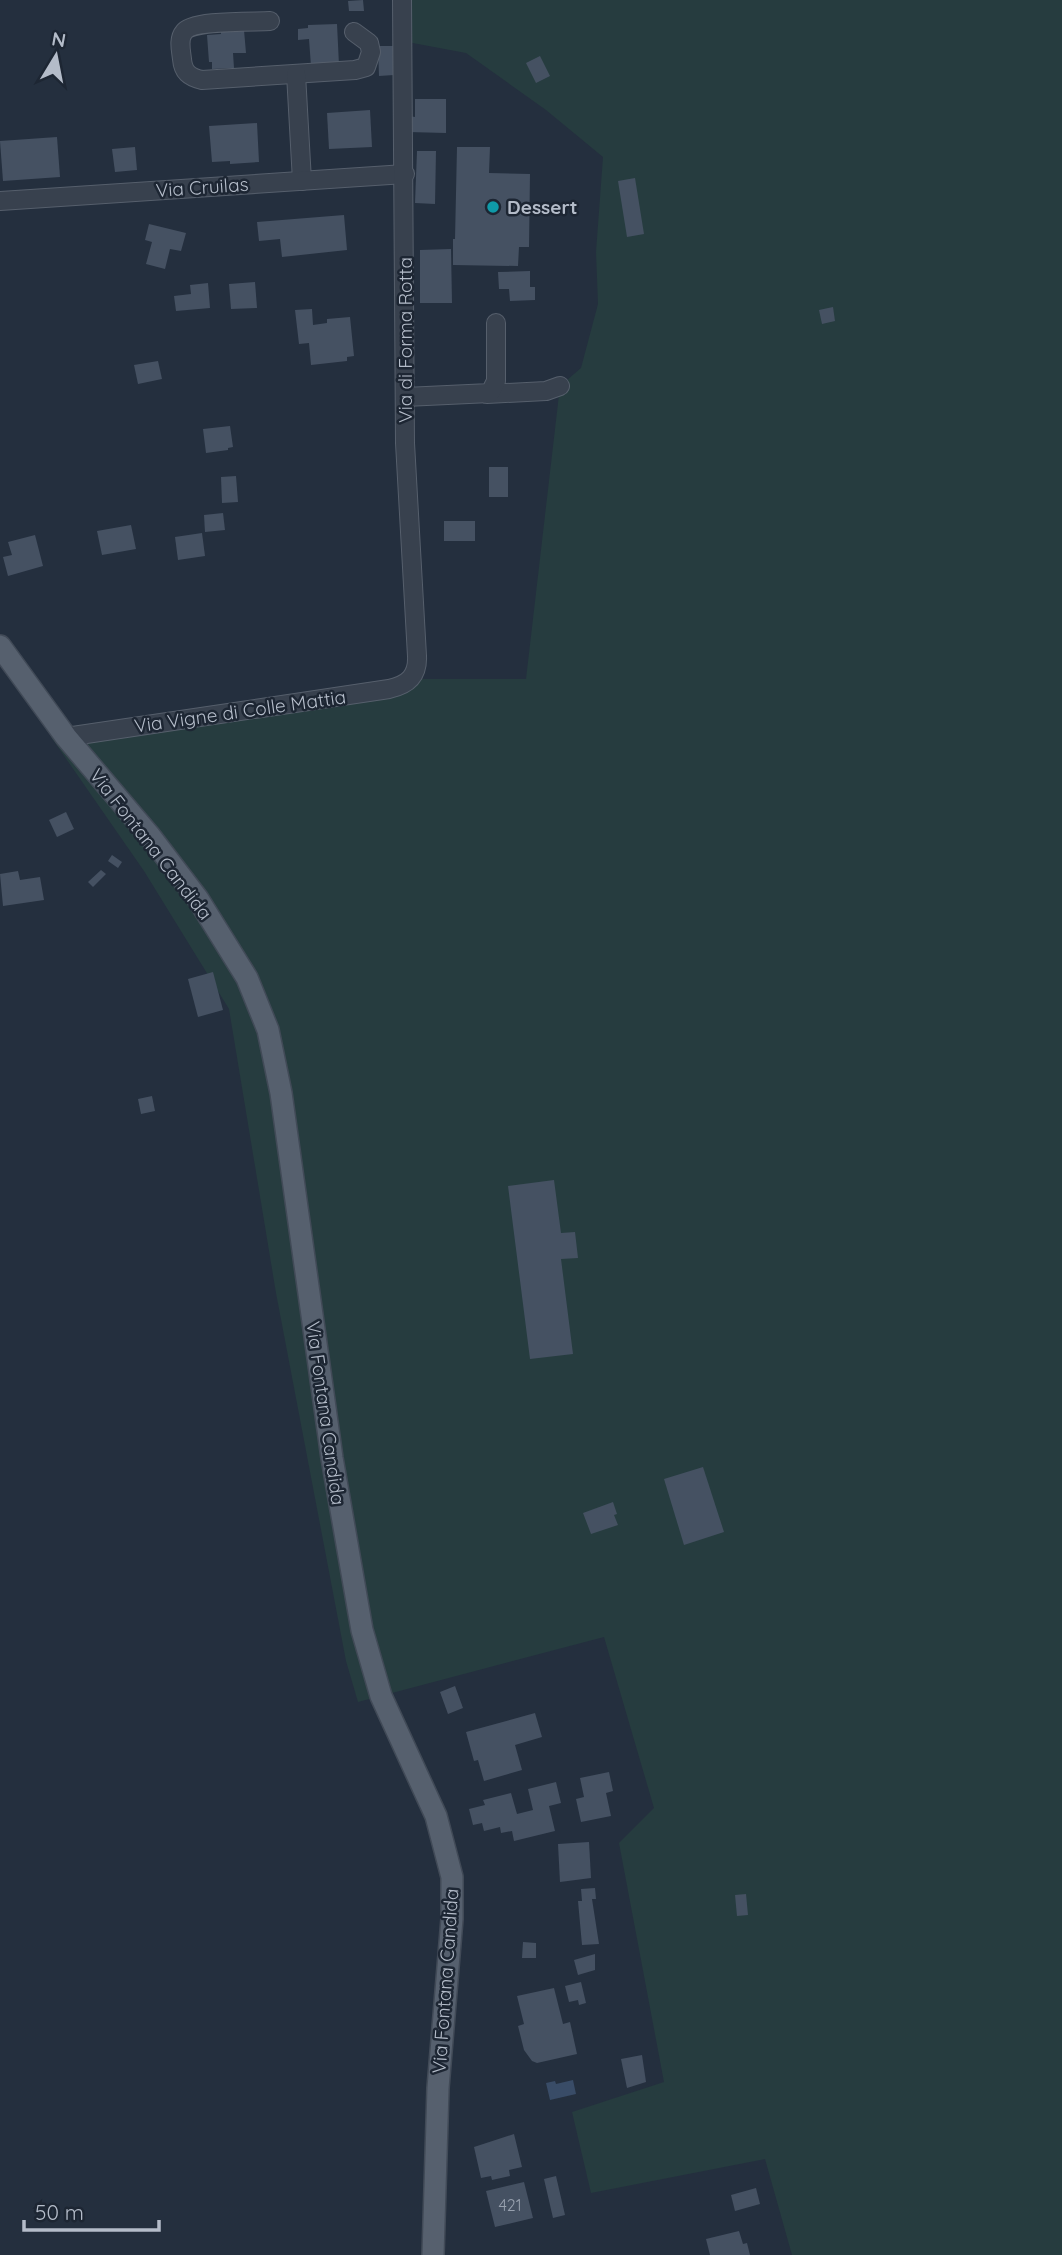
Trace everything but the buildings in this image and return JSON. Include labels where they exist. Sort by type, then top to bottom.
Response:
[{"type":"main road","name":"Via Fontana Candida","points":[[0,646],[66,737],[163,852],[217,928],[253,991],[271,1040],[281,1093],[330,1447],[362,1630],[381,1696],[436,1816],[452,1877],[452,1919],[439,2063],[432,2254]]},
{"type":"street","name":"Via di Forma Rotta","points":[[402,0],[405,443],[418,656],[412,679]]},
{"type":"street","points":[[270,21],[187,28],[181,43],[183,66],[191,76],[202,80],[355,70],[366,67],[371,52],[369,43],[354,32]]},
{"type":"street","points":[[296,74],[302,181]]},
{"type":"street","name":"Via Cruilas","points":[[0,201],[405,174]]},
{"type":"street","points":[[487,394],[494,390],[496,381],[496,323]]},
{"type":"street","points":[[405,397],[546,391],[560,386]]},
{"type":"street","name":"Via Vigne di Colle Mattia","points":[[66,737],[388,689],[412,679]]},
{"type":"green space","points":[[402,0],[1062,0],[1062,2255],[792,2255],[765,2159],[591,2193],[572,2112],[664,2082],[619,1843],[654,1808],[604,1637],[358,1702],[346,1661],[276,1293],[229,1009],[144,871],[51,737],[412,679],[526,679],[560,386],[581,368],[598,304],[596,252],[603,157],[546,110],[466,53],[402,41]]},
{"type":"water","points":[[573,2080],[576,2094],[550,2100],[546,2083]]},
{"type":"place","name":"Dessert","points":[[493,207]]}]
